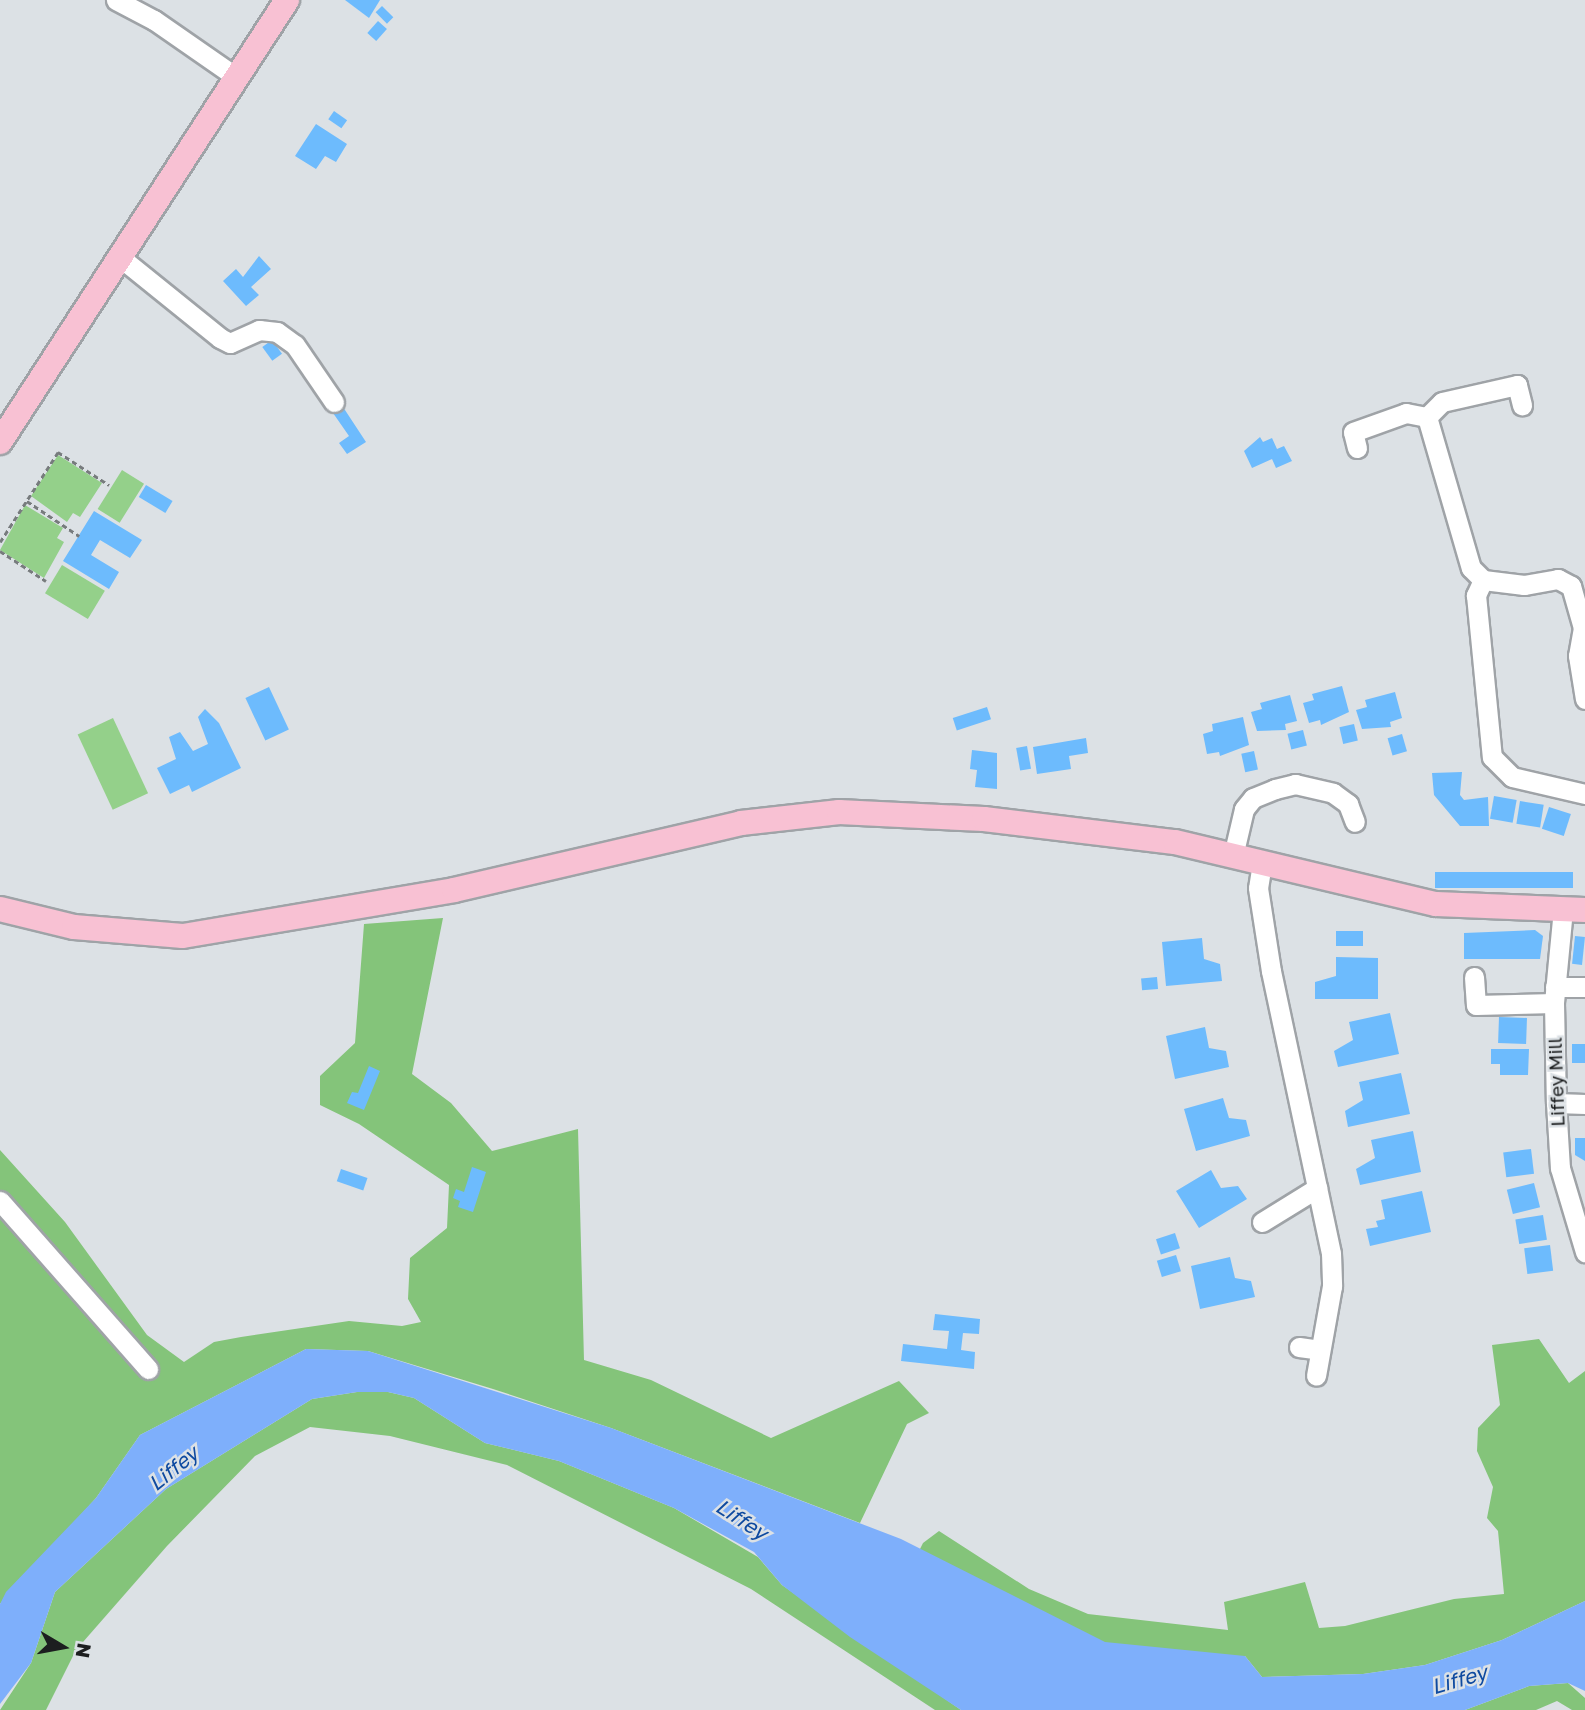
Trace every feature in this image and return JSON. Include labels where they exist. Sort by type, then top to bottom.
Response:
[{"type":"main road","points":[[0,442],[287,0]]},
{"type":"main road","points":[[0,909],[74,927],[183,936],[454,890],[741,823],[839,813],[984,819],[1175,842],[1436,904],[1574,909]]},
{"type":"street","points":[[116,0],[154,20],[236,77]]},
{"type":"street","points":[[121,258],[220,338],[230,343],[259,330],[277,332],[295,345],[334,402]]},
{"type":"street","points":[[1427,417],[1442,402],[1517,385],[1522,405]]},
{"type":"street","points":[[1357,448],[1353,432],[1406,413],[1427,417]]},
{"type":"street","points":[[1427,417],[1471,568],[1483,580],[1524,585],[1558,579],[1571,586],[1583,628],[1578,656],[1585,699]]},
{"type":"street","points":[[1483,580],[1476,595],[1492,757],[1512,777],[1585,794]]},
{"type":"street","points":[[1233,856],[1244,809],[1253,798],[1275,789],[1295,784],[1334,793],[1348,804],[1355,822]]},
{"type":"street","points":[[1262,863],[1258,888],[1271,971],[1317,1188],[1332,1286],[1316,1376]]},
{"type":"street","name":"Liffey Mill","points":[[1574,909],[1555,995],[1556,1103],[1560,1168],[1585,1252]]},
{"type":"street","points":[[1474,977],[1476,1005],[1555,995],[1585,988]]},
{"type":"street","points":[[1556,1103],[1585,1104]]},
{"type":"street","points":[[1262,1222],[1317,1188]]},
{"type":"street","points":[[0,1201],[148,1369]]},
{"type":"street","points":[[1299,1347],[1320,1350]]},
{"type":"path","points":[[0,542],[58,452],[109,485]]},
{"type":"path","points":[[27,501],[79,536]]},
{"type":"path","points":[[0,551],[46,580]]},
{"type":"green space","points":[[58,455],[102,483],[80,517],[73,513],[67,522],[31,496]]},
{"type":"green space","points":[[122,470],[144,484],[120,523],[98,509]]},
{"type":"green space","points":[[25,505],[63,528],[57,538],[64,542],[44,578],[0,550]]},
{"type":"green space","points":[[62,565],[105,591],[88,619],[45,593]]},
{"type":"green space","points":[[113,718],[148,793],[113,810],[78,734]]},
{"type":"green space","points":[[443,918],[412,1074],[451,1103],[492,1151],[578,1129],[584,1360],[651,1380],[771,1438],[899,1381],[929,1413],[907,1424],[860,1523],[611,1428],[493,1389],[368,1351],[306,1349],[140,1435],[96,1498],[0,1604],[0,1150],[65,1222],[147,1335],[184,1362],[214,1342],[241,1337],[349,1321],[402,1326],[421,1322],[408,1299],[410,1258],[447,1228],[449,1185],[359,1124],[320,1105],[320,1076],[355,1043],[364,924]]},
{"type":"green space","points":[[1539,1339],[1569,1383],[1585,1371],[1585,1601],[1502,1640],[1425,1665],[1363,1674],[1262,1677],[1245,1656],[1143,1667],[913,1563],[923,1543],[939,1531],[1029,1589],[1088,1614],[1228,1630],[1224,1602],[1305,1582],[1319,1628],[1345,1626],[1454,1599],[1504,1594],[1498,1531],[1487,1518],[1493,1487],[1477,1451],[1478,1428],[1500,1405],[1492,1345]]},
{"type":"green space","points":[[357,1392],[388,1392],[414,1398],[485,1443],[559,1461],[674,1508],[758,1557],[782,1585],[961,1710],[935,1710],[751,1589],[507,1465],[390,1436],[310,1427],[255,1456],[167,1546],[76,1650],[46,1710],[0,1710],[31,1663],[55,1592],[166,1489],[312,1399]]},
{"type":"green space","points":[[1568,1683],[1585,1698],[1585,1710],[1572,1710],[1557,1701],[1536,1710],[1465,1710],[1529,1686]]},
{"type":"water","name":"Liffey","points":[[306,1349],[368,1351],[611,1428],[901,1539],[1105,1642],[1245,1656],[1262,1677],[1363,1674],[1425,1665],[1502,1640],[1585,1601],[1585,1691],[1568,1683],[1529,1686],[1465,1710],[961,1710],[850,1637],[782,1585],[754,1552],[674,1508],[559,1461],[485,1443],[414,1398],[388,1392],[357,1392],[312,1399],[166,1489],[55,1592],[31,1663],[0,1704],[0,1604],[6,1592],[96,1498],[140,1435]]},
{"type":"building","points":[[345,0],[380,0],[369,18]]},
{"type":"building","points":[[382,6],[393,17],[387,24],[376,12]]},
{"type":"building","points":[[378,21],[387,29],[376,41],[367,33]]},
{"type":"building","points":[[334,111],[347,120],[341,128],[328,119]]},
{"type":"building","points":[[316,124],[347,144],[336,162],[325,156],[316,169],[295,156]]},
{"type":"building","points":[[259,256],[271,269],[251,287],[259,295],[246,306],[223,281],[236,269],[243,277]]},
{"type":"building","points":[[272,340],[282,354],[272,361],[262,347]]},
{"type":"building","points":[[343,407],[366,442],[347,454],[339,443],[349,436],[333,413]]},
{"type":"building","points":[[1260,437],[1263,442],[1272,438],[1277,449],[1284,446],[1292,461],[1276,468],[1272,459],[1252,468],[1244,451]]},
{"type":"building","points":[[146,485],[173,501],[165,513],[139,497]]},
{"type":"building","points":[[94,511],[142,540],[130,558],[100,540],[91,555],[119,572],[109,589],[63,561]]},
{"type":"building","points":[[1342,686],[1349,712],[1321,725],[1320,720],[1309,723],[1303,703],[1314,700],[1312,694]]},
{"type":"building","points":[[269,687],[289,730],[265,741],[245,698]]},
{"type":"building","points":[[1395,692],[1402,718],[1390,722],[1391,727],[1362,729],[1356,710],[1367,707],[1365,700]]},
{"type":"building","points":[[1290,695],[1297,721],[1285,724],[1286,730],[1257,731],[1251,712],[1262,709],[1260,703]]},
{"type":"building","points":[[987,707],[991,719],[957,730],[953,718]]},
{"type":"building","points":[[205,709],[219,723],[241,768],[192,792],[189,785],[170,794],[157,768],[176,759],[169,737],[180,732],[193,751],[208,744],[198,717]]},
{"type":"building","points":[[1243,717],[1249,745],[1220,756],[1219,752],[1207,754],[1203,734],[1213,731],[1212,724]]},
{"type":"building","points":[[1354,724],[1358,741],[1343,744],[1339,727]]},
{"type":"building","points":[[1303,730],[1307,746],[1291,749],[1287,734]]},
{"type":"building","points":[[1402,734],[1407,751],[1393,755],[1388,738]]},
{"type":"building","points":[[1086,738],[1088,753],[1069,756],[1071,769],[1037,774],[1033,747]]},
{"type":"building","points":[[1027,746],[1031,769],[1020,771],[1016,748]]},
{"type":"building","points":[[972,750],[997,753],[997,789],[975,787],[977,770],[970,769]]},
{"type":"building","points":[[1254,751],[1258,770],[1245,772],[1241,754]]},
{"type":"building","points":[[1462,772],[1460,795],[1464,800],[1488,797],[1489,826],[1460,826],[1434,795],[1432,773]]},
{"type":"building","points":[[1494,796],[1517,800],[1513,823],[1490,819]]},
{"type":"building","points":[[1520,801],[1544,805],[1540,827],[1516,824]]},
{"type":"building","points":[[1549,807],[1571,814],[1564,836],[1542,829]]},
{"type":"building","points":[[1435,872],[1573,872],[1573,888],[1435,888]]},
{"type":"building","points":[[1535,930],[1543,936],[1540,959],[1464,959],[1464,933]]},
{"type":"building","points":[[1336,931],[1363,931],[1363,946],[1336,946]]},
{"type":"building","points":[[1575,936],[1585,937],[1582,965],[1572,964]]},
{"type":"building","points":[[1202,938],[1204,959],[1220,964],[1222,981],[1166,986],[1162,942]]},
{"type":"building","points":[[1336,957],[1378,958],[1378,999],[1315,999],[1315,982],[1336,976]]},
{"type":"building","points":[[1157,977],[1158,989],[1142,990],[1141,978]]},
{"type":"building","points":[[1390,1013],[1399,1054],[1338,1067],[1334,1051],[1353,1040],[1349,1022]]},
{"type":"building","points":[[1499,1017],[1527,1018],[1526,1044],[1498,1043]]},
{"type":"building","points":[[1205,1027],[1209,1048],[1226,1051],[1229,1067],[1175,1079],[1166,1036]]},
{"type":"building","points":[[1572,1044],[1585,1044],[1585,1063],[1572,1063]]},
{"type":"building","points":[[1491,1049],[1529,1049],[1528,1075],[1500,1075],[1500,1064],[1491,1064]]},
{"type":"building","points":[[369,1066],[380,1071],[364,1110],[347,1103],[352,1092],[358,1093]]},
{"type":"building","points":[[1401,1073],[1410,1114],[1348,1127],[1345,1111],[1363,1100],[1359,1082]]},
{"type":"building","points":[[1223,1098],[1229,1118],[1246,1120],[1250,1136],[1196,1151],[1184,1109]]},
{"type":"building","points":[[1413,1131],[1421,1172],[1360,1185],[1356,1169],[1375,1158],[1371,1140]]},
{"type":"building","points":[[1575,1138],[1585,1138],[1585,1161],[1575,1155]]},
{"type":"building","points":[[1531,1149],[1534,1174],[1506,1177],[1503,1152]]},
{"type":"building","points":[[472,1167],[486,1172],[473,1212],[458,1207],[460,1201],[453,1198],[456,1189],[464,1192]]},
{"type":"building","points":[[341,1169],[367,1178],[363,1190],[337,1181]]},
{"type":"building","points":[[1211,1170],[1221,1188],[1238,1186],[1247,1199],[1199,1228],[1176,1191]]},
{"type":"building","points":[[1534,1183],[1540,1207],[1513,1214],[1507,1190]]},
{"type":"building","points":[[1422,1191],[1431,1232],[1370,1246],[1366,1229],[1378,1227],[1376,1221],[1385,1219],[1381,1200]]},
{"type":"building","points":[[1543,1215],[1547,1240],[1519,1244],[1515,1219]]},
{"type":"building","points":[[1175,1233],[1180,1248],[1161,1254],[1156,1239]]},
{"type":"building","points":[[1550,1245],[1553,1271],[1527,1274],[1524,1248]]},
{"type":"building","points":[[1176,1255],[1181,1271],[1162,1277],[1157,1261]]},
{"type":"building","points":[[1230,1257],[1235,1278],[1251,1281],[1255,1297],[1200,1309],[1191,1266]]},
{"type":"building","points":[[935,1314],[980,1319],[979,1334],[963,1333],[961,1350],[975,1352],[974,1369],[901,1361],[903,1344],[947,1349],[949,1331],[933,1330]]}]
